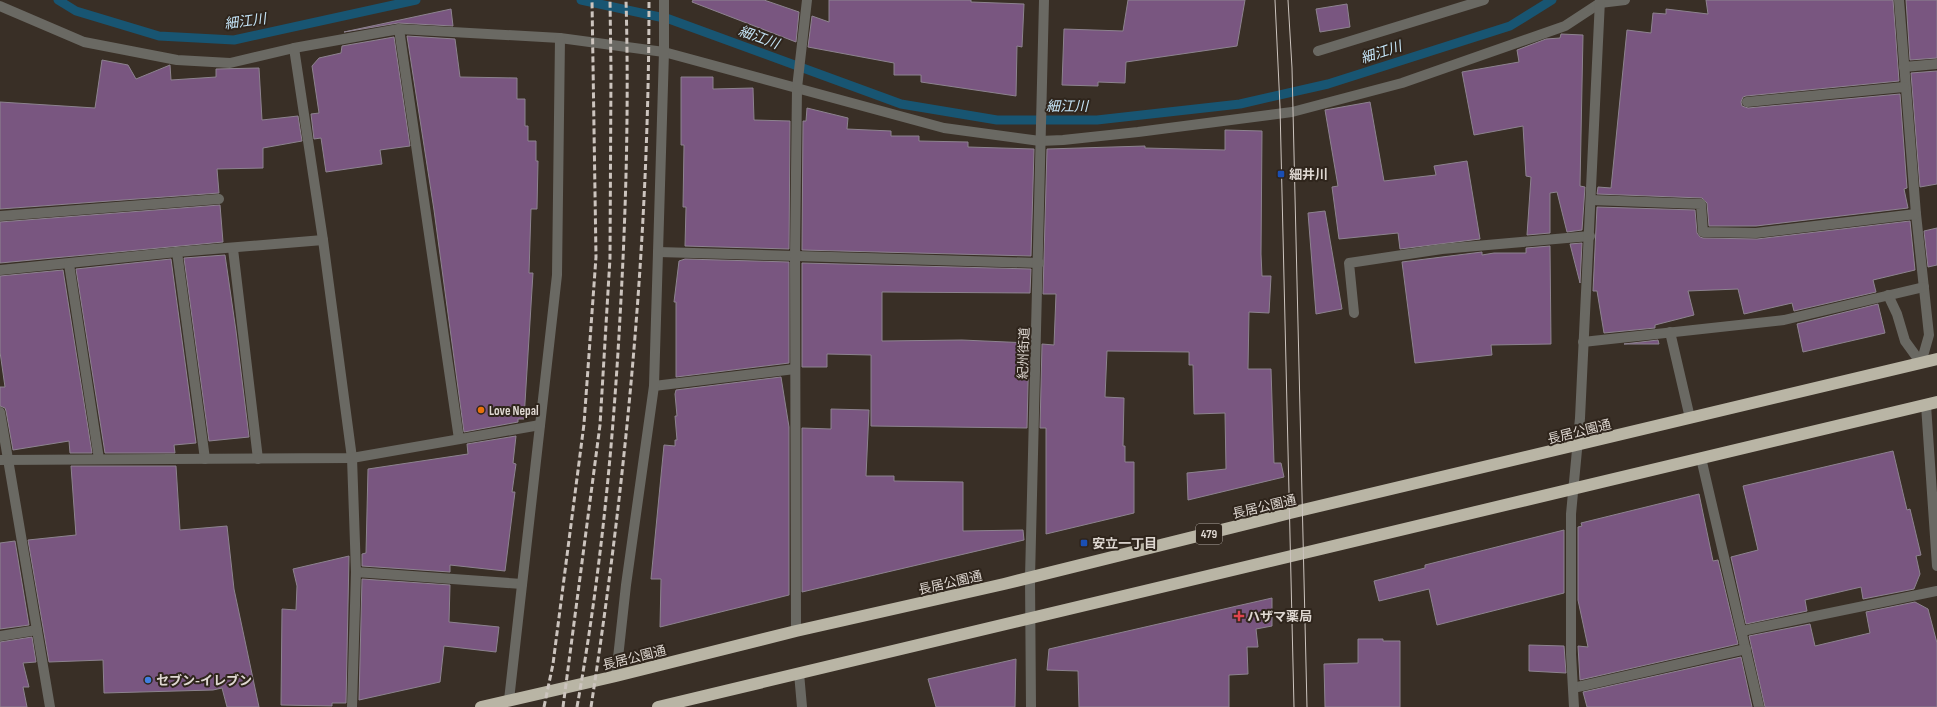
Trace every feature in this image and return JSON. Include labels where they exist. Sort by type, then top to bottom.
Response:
[{"type":"highway","name":"長居公園通","points":[[481,707],[1030,578],[1937,359]]},
{"type":"highway","points":[[658,707],[1931,404]]},
{"type":"street","points":[[616,676],[627,578],[654,386],[664,52],[664,0]]},
{"type":"street","points":[[796,632],[795,256],[797,87],[807,0]]},
{"type":"street","name":"紀州街道","points":[[1031,707],[1030,578],[1039,263],[1040,136],[1044,0]]},
{"type":"street","points":[[1318,51],[1484,0]]},
{"type":"street","points":[[0,6],[84,42],[177,60],[230,62],[294,48],[399,30],[560,38],[664,52],[944,128],[1040,136],[1063,140],[1292,112],[1402,83],[1565,26],[1600,1],[1625,0]]},
{"type":"street","points":[[1898,0],[1904,67],[1904,87],[1929,335],[1921,363]]},
{"type":"street","points":[[1574,707],[1572,688],[1571,530],[1573,489],[1578,445],[1590,236],[1600,1]]},
{"type":"street","points":[[399,30],[459,439]]},
{"type":"street","points":[[509,700],[557,275],[560,38]]},
{"type":"street","points":[[294,48],[323,240],[352,458],[356,572],[352,707]]},
{"type":"street","points":[[1904,67],[1937,64]]},
{"type":"street","points":[[1747,102],[1904,87]]},
{"type":"street","points":[[0,216],[219,199]]},
{"type":"street","points":[[1591,200],[1701,204],[1703,232],[1756,233],[1916,214]]},
{"type":"street","points":[[1354,314],[1349,263],[1442,249],[1590,236]]},
{"type":"street","points":[[0,270],[176,252],[232,249],[323,240]]},
{"type":"street","points":[[232,249],[258,458]]},
{"type":"street","points":[[176,252],[205,459]]},
{"type":"street","points":[[658,252],[1039,263]]},
{"type":"street","points":[[69,264],[99,459]]},
{"type":"street","points":[[1583,342],[1784,320],[1924,287]]},
{"type":"street","points":[[1888,295],[1898,314],[1905,341],[1921,363]]},
{"type":"street","points":[[1670,332],[1690,418]]},
{"type":"street","points":[[654,386],[795,369]]},
{"type":"street","points":[[1931,404],[1937,566]]},
{"type":"street","points":[[0,412],[4,460],[37,630],[50,707]]},
{"type":"street","points":[[4,460],[352,458],[540,425]]},
{"type":"street","points":[[1701,458],[1759,707]]},
{"type":"street","points":[[356,572],[522,584]]},
{"type":"street","points":[[1742,631],[1937,591]]},
{"type":"street","points":[[0,636],[37,630]]},
{"type":"street","points":[[1572,688],[1746,649]]},
{"type":"street","points":[[799,673],[802,707]]},
{"type":"building","points":[[693,0],[764,0],[799,12],[796,42],[692,2]]},
{"type":"building","points":[[829,0],[971,0],[971,2],[1024,4],[1022,47],[1017,46],[1016,96],[921,82],[921,75],[894,75],[894,63],[808,47],[812,16],[829,22]]},
{"type":"building","points":[[1128,0],[1245,0],[1237,46],[1126,62],[1125,83],[1098,82],[1098,86],[1062,85],[1064,29],[1123,31]]},
{"type":"building","points":[[1706,0],[1893,0],[1899,81],[1746,96],[1743,97],[1741,102],[1742,106],[1748,108],[1900,94],[1907,188],[1904,189],[1908,208],[1756,226],[1709,226],[1707,203],[1702,198],[1597,194],[1598,187],[1611,188],[1627,30],[1651,33],[1653,13],[1666,14],[1666,9],[1708,14]]},
{"type":"building","points":[[1906,0],[1937,0],[1937,58],[1910,60]]},
{"type":"building","points":[[1347,4],[1350,27],[1320,32],[1316,9]]},
{"type":"building","points":[[451,9],[453,26],[398,23],[344,32]]},
{"type":"building","points":[[1561,34],[1583,35],[1580,186],[1585,187],[1582,230],[1567,232],[1557,192],[1550,193],[1550,233],[1527,235],[1531,177],[1526,176],[1523,126],[1474,135],[1462,72],[1519,62],[1517,50],[1546,39],[1560,38]]},
{"type":"building","points":[[407,36],[455,39],[460,77],[517,78],[517,99],[525,99],[525,126],[528,126],[528,141],[536,141],[536,161],[538,161],[537,209],[531,209],[529,273],[533,273],[524,419],[518,419],[518,422],[464,432],[434,210]]},
{"type":"building","points":[[394,37],[410,146],[380,150],[382,164],[326,172],[321,138],[314,139],[311,114],[319,113],[312,66],[319,58],[341,53],[342,46]]},
{"type":"building","points":[[102,60],[128,65],[136,79],[170,65],[171,80],[216,77],[216,69],[259,68],[262,120],[298,116],[302,141],[263,148],[263,168],[217,169],[219,193],[0,209],[0,102],[95,108]]},
{"type":"building","points":[[1937,71],[1937,184],[1920,187],[1911,73]]},
{"type":"building","points":[[681,77],[713,77],[713,89],[753,88],[754,120],[790,121],[789,249],[685,246],[686,207],[683,207],[684,145],[681,145]]},
{"type":"building","points":[[1370,102],[1384,181],[1436,175],[1434,166],[1467,161],[1480,239],[1400,249],[1398,233],[1339,239],[1332,187],[1338,186],[1325,110]]},
{"type":"building","points":[[807,108],[848,118],[847,129],[891,131],[891,136],[919,136],[919,141],[968,142],[968,147],[1034,149],[1031,256],[802,250],[803,121],[806,121]]},
{"type":"building","points":[[1225,130],[1262,131],[1261,254],[1262,276],[1271,276],[1269,313],[1249,312],[1248,369],[1271,369],[1274,463],[1281,463],[1284,477],[1188,500],[1187,473],[1226,469],[1225,413],[1194,414],[1193,365],[1189,365],[1189,352],[1107,351],[1105,397],[1124,398],[1123,446],[1125,446],[1125,462],[1134,462],[1134,513],[1046,534],[1046,428],[1040,428],[1042,344],[1054,345],[1056,294],[1043,294],[1047,149],[1145,146],[1145,148],[1225,150]]},
{"type":"building","points":[[220,205],[223,242],[0,263],[0,222]]},
{"type":"building","points":[[1597,207],[1695,210],[1697,233],[1703,238],[1757,239],[1910,221],[1915,270],[1873,280],[1876,292],[1794,311],[1792,303],[1744,314],[1738,289],[1688,291],[1694,315],[1655,325],[1655,328],[1604,333],[1597,291],[1593,291]]},
{"type":"building","points":[[1325,211],[1342,309],[1316,314],[1308,213]]},
{"type":"building","points":[[1937,228],[1937,265],[1928,267],[1924,231]]},
{"type":"building","points":[[1582,243],[1580,283],[1570,244]]},
{"type":"building","points":[[1550,246],[1551,344],[1491,345],[1492,355],[1415,363],[1402,262],[1482,252],[1482,255],[1494,253],[1526,253],[1526,248]]},
{"type":"building","points":[[225,255],[249,437],[209,441],[184,258]]},
{"type":"building","points":[[171,259],[196,443],[174,445],[175,453],[105,453],[76,269]]},
{"type":"building","points":[[685,259],[789,262],[789,363],[676,377],[676,302],[674,302],[679,261]]},
{"type":"building","points":[[802,263],[1031,269],[1030,293],[882,292],[882,341],[962,340],[1029,343],[1027,428],[871,426],[871,355],[827,354],[827,367],[802,367]]},
{"type":"building","points":[[63,270],[92,453],[70,453],[69,441],[13,450],[6,411],[5,408],[0,406],[0,387],[5,387],[0,352],[0,276]]},
{"type":"building","points":[[1878,304],[1885,333],[1803,352],[1797,324]]},
{"type":"building","points":[[1658,340],[1659,344],[1624,344]]},
{"type":"building","points":[[781,377],[789,427],[789,595],[660,627],[661,579],[651,579],[664,445],[675,446],[675,440],[677,440],[675,416],[677,416],[676,390]]},
{"type":"building","points":[[831,409],[869,410],[866,476],[894,476],[894,481],[963,482],[963,531],[1023,530],[1024,540],[802,592],[802,428],[831,429]]},
{"type":"building","points":[[516,436],[513,463],[516,464],[512,492],[515,492],[505,571],[450,565],[450,572],[362,566],[362,554],[366,553],[368,469],[468,454],[467,444]]},
{"type":"building","points":[[1893,451],[1907,510],[1910,509],[1921,555],[1916,556],[1920,574],[1914,589],[1863,599],[1861,587],[1805,600],[1807,611],[1746,624],[1731,557],[1758,550],[1743,486]]},
{"type":"building","points":[[71,466],[176,466],[180,530],[227,526],[234,589],[259,707],[227,707],[222,688],[213,690],[104,693],[103,660],[49,662],[28,540],[76,535]]},
{"type":"building","points":[[1699,494],[1713,561],[1718,560],[1738,644],[1580,680],[1578,646],[1588,647],[1578,600],[1578,527],[1582,526],[1581,523]]},
{"type":"building","points":[[1564,530],[1564,593],[1437,625],[1429,589],[1379,601],[1374,581],[1425,568],[1425,565]]},
{"type":"building","points":[[15,541],[29,625],[0,629],[0,543]]},
{"type":"building","points":[[349,556],[346,703],[332,703],[332,706],[281,705],[282,609],[296,610],[297,586],[293,569]]},
{"type":"building","points":[[362,579],[450,585],[449,622],[499,627],[496,652],[444,646],[440,682],[359,700]]},
{"type":"building","points":[[1272,598],[1272,626],[1256,629],[1258,647],[1247,647],[1248,674],[1229,675],[1229,707],[1079,707],[1078,671],[1047,670],[1049,649]]},
{"type":"building","points":[[1915,602],[1928,609],[1937,643],[1937,707],[1765,707],[1749,636],[1810,624],[1815,646],[1870,633],[1866,612]]},
{"type":"building","points":[[32,637],[36,662],[23,663],[29,687],[23,687],[27,707],[0,707],[0,642]]},
{"type":"building","points":[[1358,639],[1400,641],[1400,707],[1325,707],[1324,664],[1358,663]]},
{"type":"building","points":[[1529,645],[1564,646],[1566,673],[1529,671]]},
{"type":"building","points":[[1741,657],[1752,707],[1587,707],[1583,692]]},
{"type":"building","points":[[1016,659],[1015,707],[936,707],[928,679]]},
{"type":"waterway","name":"細江川","points":[[58,0],[76,11],[159,36],[234,40],[416,0]]},
{"type":"waterway","name":"細江川","points":[[581,0],[669,19],[901,104],[997,120],[1097,120],[1240,104],[1328,84],[1510,26],[1552,0]]},
{"type":"tram line","points":[[1275,0],[1280,107],[1294,707]]},
{"type":"tram line","points":[[1288,0],[1292,68],[1307,707]]},
{"type":"railway","points":[[544,707],[553,664],[584,424],[596,257],[592,0]]},
{"type":"railway","points":[[563,707],[600,425],[610,258],[610,0]]},
{"type":"railway","points":[[577,707],[599,562],[614,415],[624,238],[627,79],[626,0]]},
{"type":"railway","points":[[591,707],[615,531],[634,355],[645,178],[649,0]]},
{"type":"place","name":"細井川","points":[[1281,174]]},
{"type":"place","name":"Love Nepal","points":[[481,410]]},
{"type":"place","name":"安立一丁目","points":[[1084,543]]},
{"type":"place","name":"ハザマ薬局","points":[[1239,616]]},
{"type":"place","name":"セブン-イレブン","points":[[148,680]]}]
